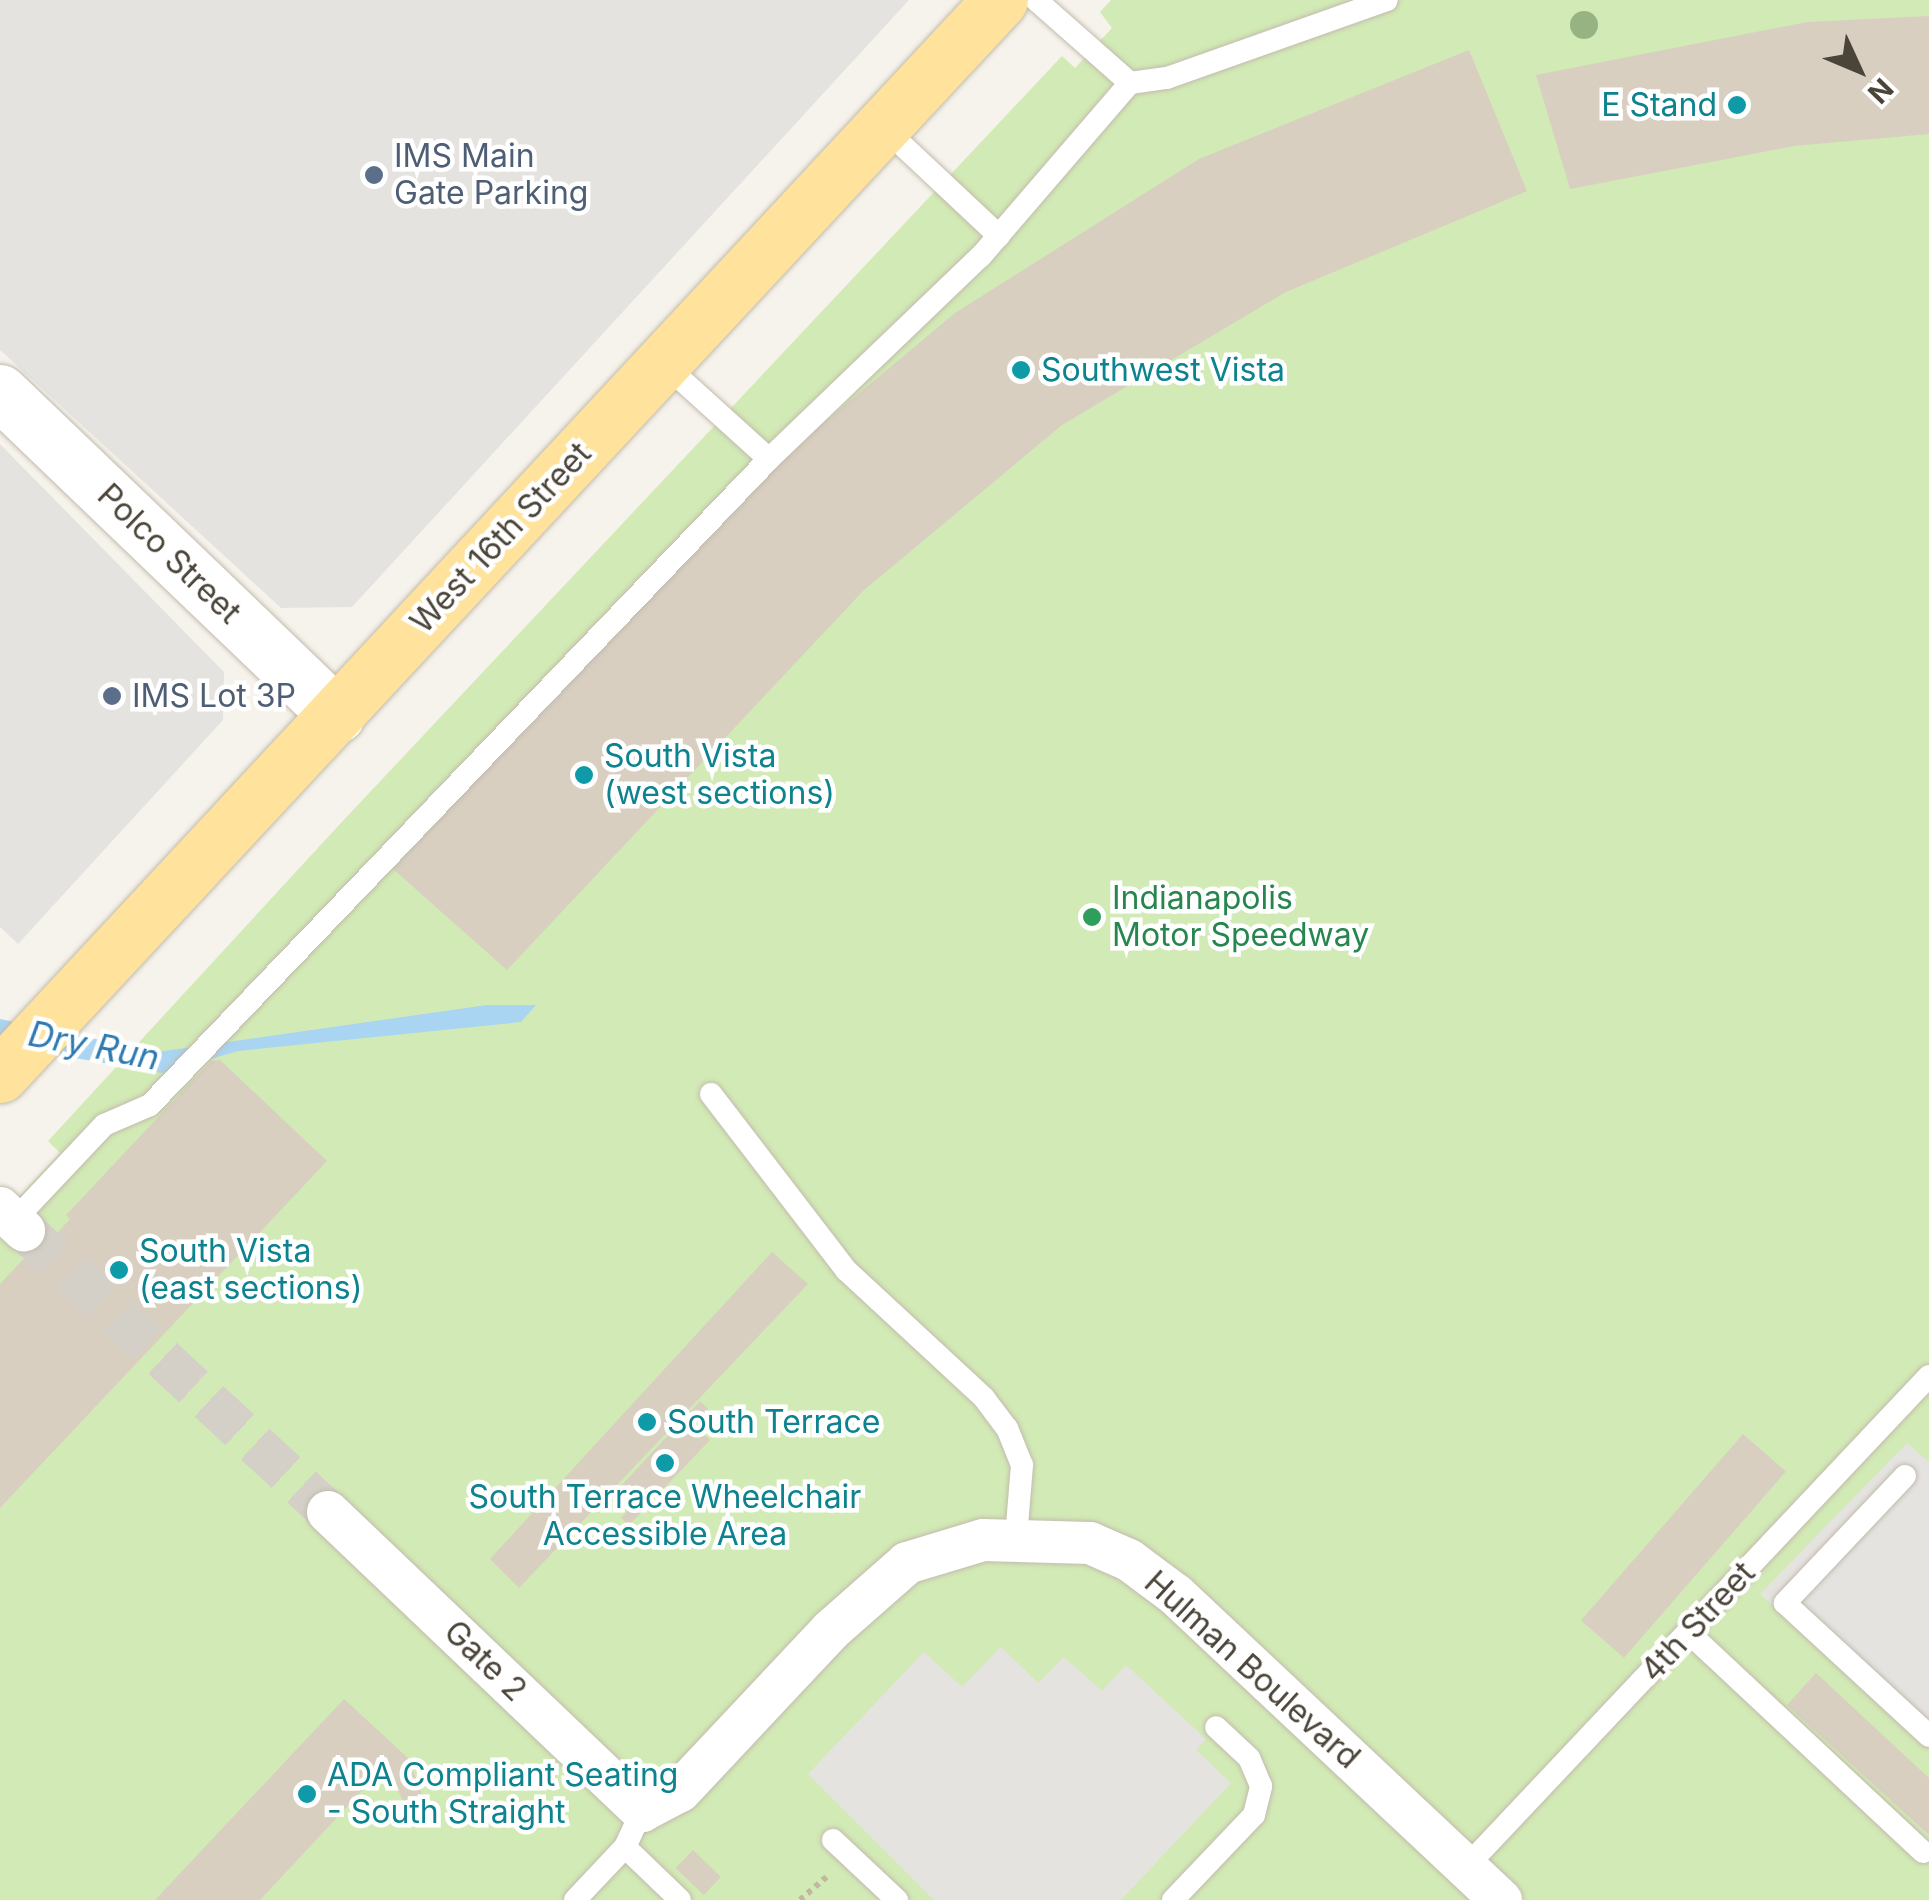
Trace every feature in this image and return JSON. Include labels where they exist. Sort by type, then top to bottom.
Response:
[{"type":"main road","name":"West 16th Street","points":[[0,1075],[1000,0]]},
{"type":"street","name":"Polco Street","points":[[0,392],[337,715]]},
{"type":"street","name":"Gate 2","points":[[328,1512],[634,1829]]},
{"type":"street","name":"Hulman Boulevard","points":[[634,1829],[680,1791],[830,1631],[907,1564],[944,1548],[1016,1538],[1090,1543],[1129,1560],[1176,1595],[1501,1900]]},
{"type":"lane","points":[[1036,0],[1130,83]]},
{"type":"lane","points":[[10,1223],[104,1126],[150,1105],[769,459],[999,236],[1130,83],[1167,78],[1387,0]]},
{"type":"lane","points":[[882,127],[999,236]]},
{"type":"lane","points":[[663,363],[769,459]]},
{"type":"lane","points":[[710,1094],[846,1270],[984,1398],[1007,1428],[1022,1465],[1016,1538]]},
{"type":"lane","name":"4th Street","points":[[1466,1867],[1929,1376]]},
{"type":"lane","points":[[1905,1476],[1786,1603],[1929,1736]]},
{"type":"lane","points":[[1688,1632],[1922,1852]]},
{"type":"lane","points":[[1174,1900],[1254,1815],[1260,1786],[1249,1758],[1216,1728]]},
{"type":"lane","points":[[575,1900],[634,1829],[680,1900]]},
{"type":"lane","points":[[832,1840],[897,1900]]},
{"type":"path","points":[[800,1900],[815,1884]]},
{"type":"green space","name":"Indianapolis Motor Speedway","points":[[1111,0],[1929,0],[1929,1900],[0,1900],[0,1217],[60,1153],[48,1141],[340,824],[1062,56],[1075,68],[1112,28],[1100,12]]},
{"type":"shaded area","name":"IMS Main Gate Parking","points":[[0,0],[909,0],[352,607],[281,608],[0,350]]},
{"type":"shaded area","name":"IMS Lot 3P","points":[[0,444],[224,672],[223,720],[18,944],[0,927]]},
{"type":"shaded area","points":[[1907,1443],[1929,1462],[1929,1749],[1760,1594]]},
{"type":"shaded area","points":[[1001,1647],[1038,1683],[1064,1657],[1102,1691],[1126,1665],[1206,1739],[1196,1750],[1231,1783],[1121,1900],[934,1900],[808,1774],[924,1652],[962,1687]]},
{"type":"water","name":"Dry Run","points":[[487,1005],[536,1005],[521,1022],[238,1051],[162,1073],[0,1045],[0,1019],[157,1052]]},
{"type":"building","name":"E Stand","points":[[1929,16],[1929,134],[1794,146],[1570,189],[1536,75],[1807,22]]},
{"type":"building","name":"Southwest Vista","points":[[1469,50],[1527,191],[1286,292],[1062,425],[863,591],[507,970],[393,869],[771,467],[955,313],[1199,159]]},
{"type":"building","name":"South Vista (east sections)","points":[[220,1060],[327,1161],[0,1508],[0,1284],[32,1250],[37,1255],[70,1219],[66,1215],[211,1061]]},
{"type":"building","name":"South Terrace","points":[[772,1252],[808,1284],[519,1588],[490,1559]]},
{"type":"building","name":"South Terrace Wheelchair Accessible Area","points":[[700,1401],[711,1412],[696,1427],[710,1440],[629,1525],[621,1518],[636,1501],[620,1487]]},
{"type":"building","points":[[1743,1434],[1786,1471],[1624,1658],[1581,1620]]},
{"type":"building","points":[[1816,1673],[1929,1778],[1929,1835],[1787,1705]]},
{"type":"building","name":"ADA Compliant Seating - South Straight","points":[[344,1699],[409,1759],[430,1816],[413,1822],[386,1765],[260,1900],[155,1900]]},
{"type":"building","points":[[693,1850],[721,1877],[704,1895],[676,1868]]},
{"type":"tunnel","points":[[24,1230],[328,1512]]},
{"type":"place","name":"E Stand","points":[[1737,105]]},
{"type":"place","name":"IMS Main Gate Parking","points":[[374,175]]},
{"type":"place","name":"Southwest Vista","points":[[1021,370]]},
{"type":"place","name":"IMS Lot 3P","points":[[112,696]]},
{"type":"place","name":"South Vista (west sections)","points":[[584,775]]},
{"type":"place","name":"Indianapolis Motor Speedway","points":[[1092,917]]},
{"type":"place","name":"South Vista (east sections)","points":[[119,1270]]},
{"type":"place","name":"South Terrace","points":[[647,1422]]},
{"type":"place","name":"South Terrace Wheelchair Accessible Area","points":[[665,1463]]},
{"type":"place","name":"ADA Compliant Seating - South Straight","points":[[307,1794]]}]
